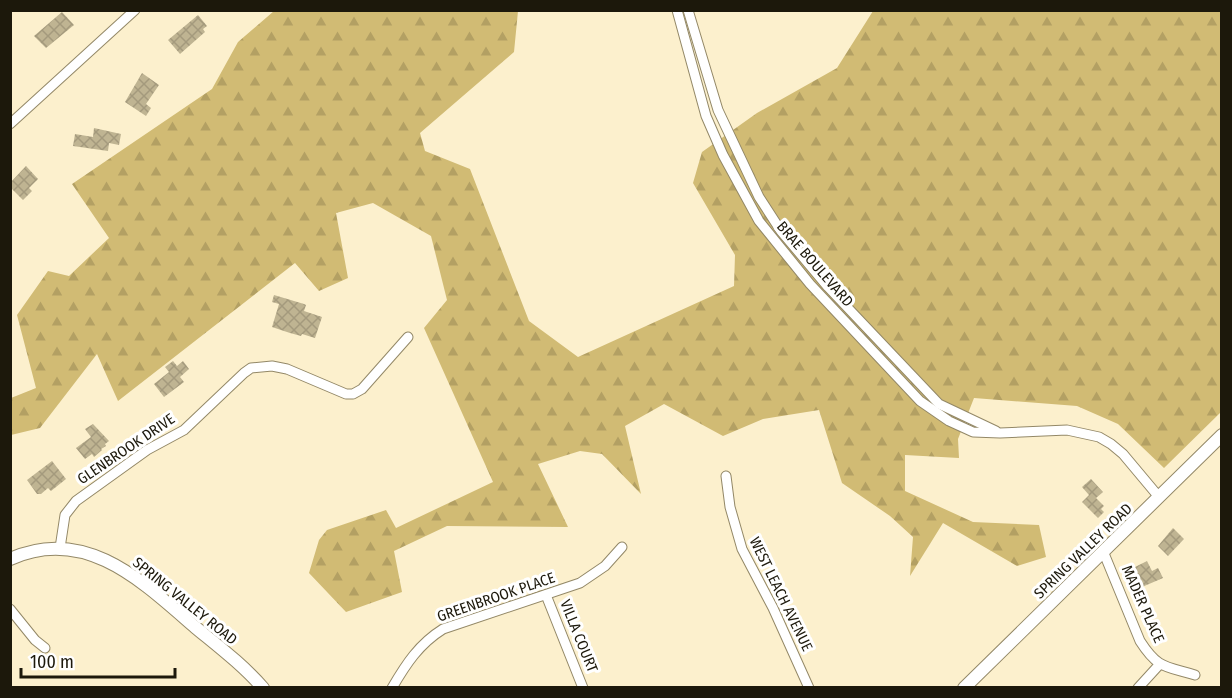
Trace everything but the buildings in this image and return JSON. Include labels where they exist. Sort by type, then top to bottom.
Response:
[{"type":"street","points":[[10,124],[135,10]]},
{"type":"street","name":"BRAE BOULEVARD","points":[[677,10],[706,116],[723,155],[759,221],[790,261],[920,401],[950,421],[973,432],[1067,430],[1099,437],[1123,454],[1159,497]]},
{"type":"street","name":"BRAE BOULEVARD","points":[[688,10],[718,110],[759,197],[781,231],[828,287],[939,404],[1000,433]]},
{"type":"street","name":"GLENBROOK DRIVE","points":[[60,548],[65,515],[76,501],[147,450],[184,430],[244,372],[260,367],[287,369],[346,394],[353,394],[362,389],[408,337]]},
{"type":"street","name":"SPRING VALLEY ROAD","points":[[964,687],[1221,435]]},
{"type":"street","name":"WEST LEACH AVENUE","points":[[726,476],[730,507],[742,549],[773,608],[809,687]]},
{"type":"street","name":"GREENBROOK PLACE","points":[[392,687],[416,650],[428,638],[443,629],[580,583],[594,576],[622,547]]},
{"type":"street","name":"SPRING VALLEY ROAD","points":[[10,559],[35,550],[60,548],[83,551],[107,560],[163,599],[263,687]]},
{"type":"street","name":"MADER PLACE","points":[[1103,551],[1140,641],[1149,654],[1159,665],[1194,675]]},
{"type":"street","name":"VILLA COURT","points":[[546,595],[583,687]]},
{"type":"street","points":[[10,609],[35,640],[45,648]]},
{"type":"street","points":[[1137,687],[1159,665]]},
{"type":"green space","points":[[274,11],[518,11],[514,52],[420,133],[425,151],[470,169],[529,321],[578,357],[734,286],[735,255],[693,183],[702,152],[757,113],[837,68],[873,11],[1221,11],[1221,412],[1164,468],[1118,424],[1077,406],[974,398],[958,439],[959,458],[905,455],[905,491],[973,522],[1039,525],[1046,557],[1017,566],[943,523],[910,576],[913,537],[890,516],[842,483],[819,410],[763,419],[723,436],[664,404],[625,426],[641,494],[602,454],[580,451],[538,464],[568,527],[447,526],[394,551],[402,592],[346,612],[309,573],[319,540],[327,530],[386,510],[396,528],[493,482],[424,328],[447,300],[431,236],[373,203],[336,213],[348,278],[319,291],[295,263],[118,401],[97,354],[40,428],[11,435],[11,398],[36,388],[17,315],[48,271],[69,276],[109,238],[72,184],[212,89],[238,42]]}]
